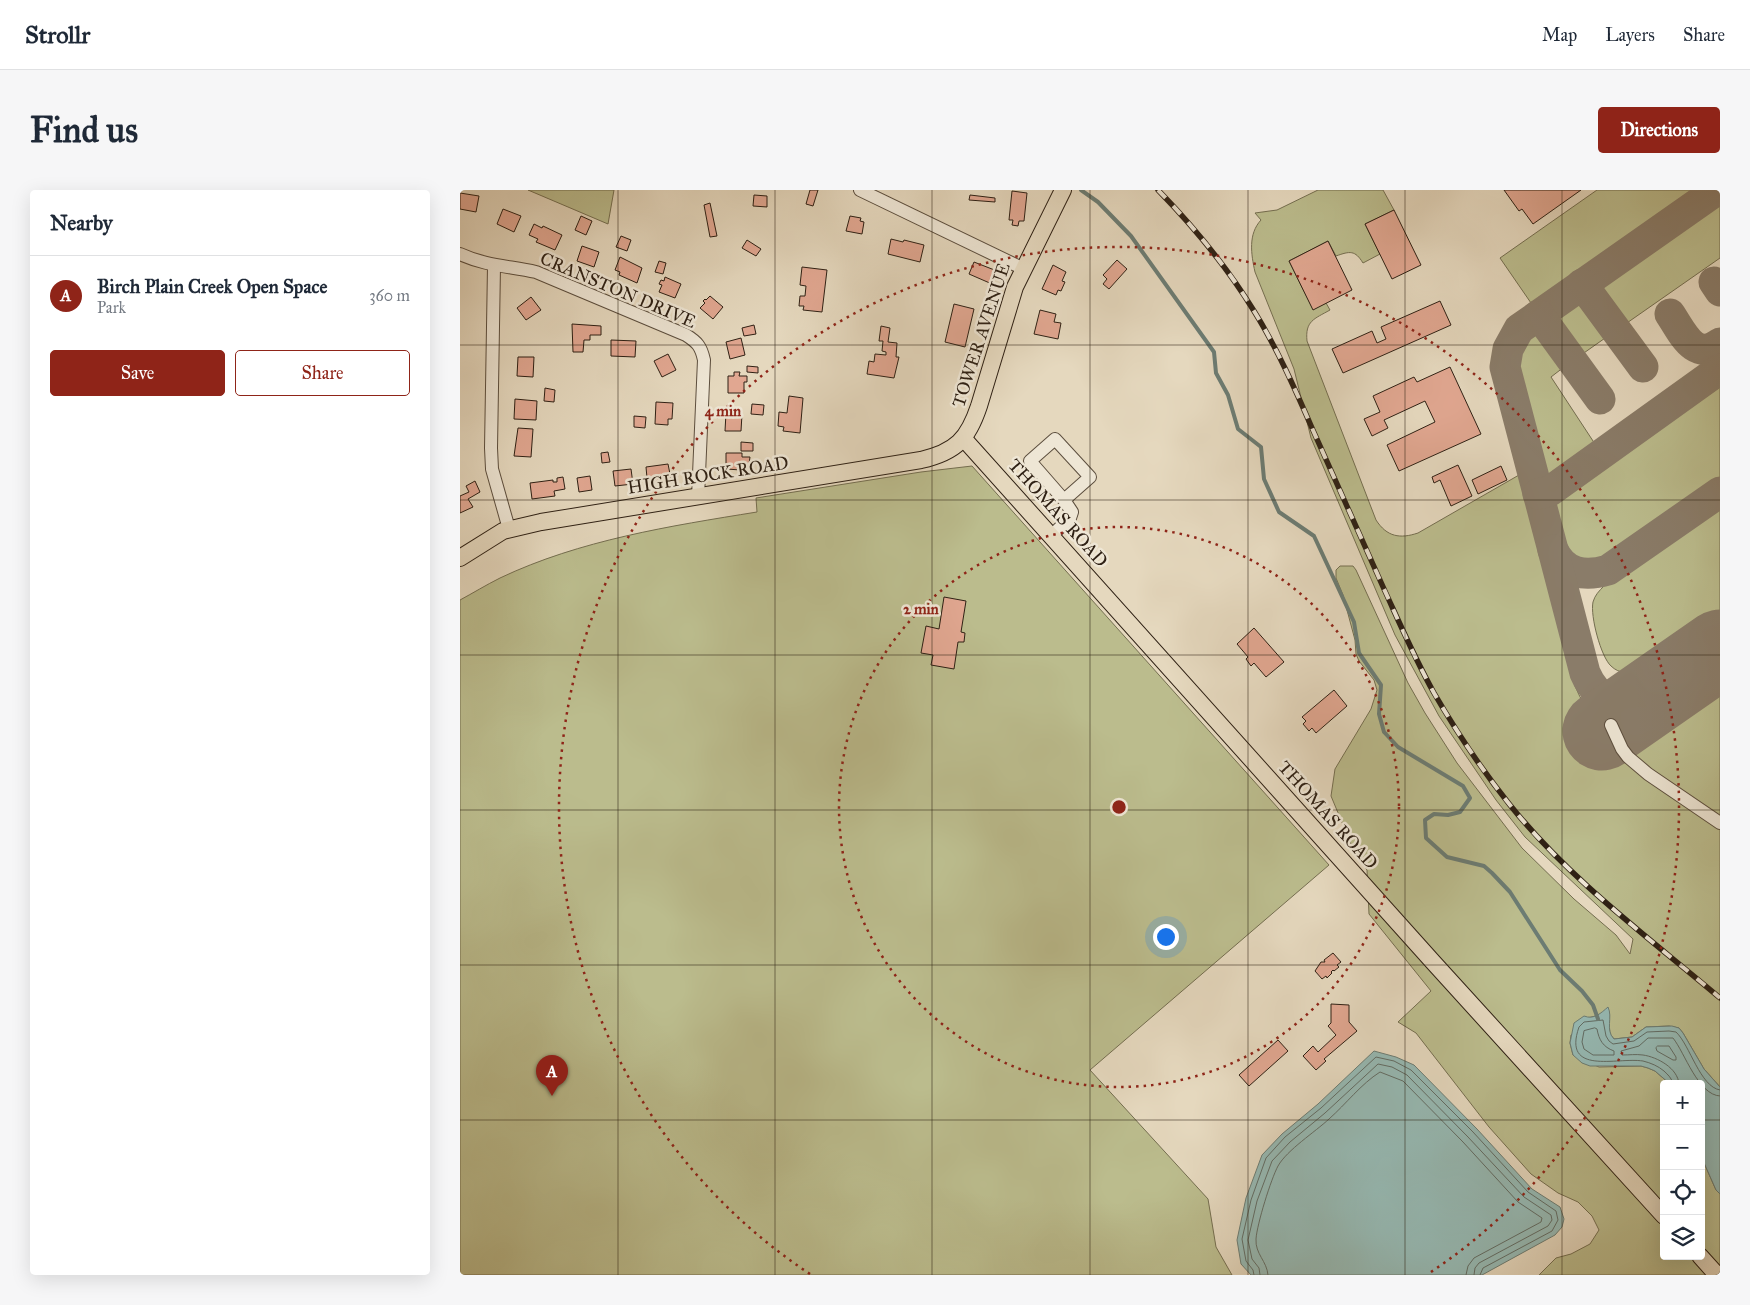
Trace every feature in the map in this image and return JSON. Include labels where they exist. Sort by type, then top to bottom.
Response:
[{"type":"main road","name":"TOWER AVENUE","points":[[964,439],[980,406],[1015,287],[1063,190]]},
{"type":"main road","name":"HIGH ROCK ROAD","points":[[460,558],[492,537],[509,529],[541,522],[921,460],[946,453],[964,439]]},
{"type":"main road","name":"THOMAS ROAD","points":[[964,439],[1433,962],[1663,1215]]},
{"type":"main road","points":[[1704,1260],[1717,1275]]},
{"type":"street","points":[[860,190],[1024,269]]},
{"type":"street","name":"CRANSTON DRIVE","points":[[460,254],[494,266],[536,272],[686,335],[697,342],[701,348],[704,360],[698,497]]},
{"type":"street","points":[[494,266],[492,469],[509,529]]},
{"type":"street","points":[[1051,536],[1071,516],[1070,508],[1030,461],[1054,439],[1090,477],[1064,500]]},
{"type":"street","points":[[1611,725],[1622,749],[1628,757],[1648,774],[1720,823]]},
{"type":"green space","points":[[528,190],[614,190],[608,224]]},
{"type":"green space","points":[[1318,190],[1383,190],[1394,210],[1365,224],[1380,254],[1363,263],[1352,253],[1336,256],[1328,241],[1289,261],[1313,309],[1326,303],[1330,310],[1315,318],[1309,325],[1307,341],[1376,520],[1380,526],[1394,535],[1405,536],[1418,533],[1519,475],[1575,686],[1588,712],[1616,753],[1720,680],[1720,1087],[1704,1069],[1679,1028],[1669,1026],[1646,1027],[1632,1037],[1614,1039],[1610,1034],[1609,1025],[1599,1015],[1588,1018],[1571,1035],[1570,1043],[1573,1055],[1599,1067],[1641,1066],[1655,1071],[1665,1080],[1660,1080],[1660,1260],[1705,1260],[1705,1165],[1716,1190],[1720,1194],[1720,1275],[1539,1275],[1556,1258],[1571,1254],[1590,1244],[1599,1230],[1592,1216],[1578,1202],[1558,1193],[1531,1174],[1489,1127],[1416,1033],[1398,1022],[1431,991],[1369,914],[1367,870],[1351,844],[1331,796],[1335,769],[1371,709],[1377,690],[1374,680],[1359,661],[1356,654],[1355,640],[1343,595],[1336,578],[1336,570],[1340,566],[1353,566],[1356,570],[1408,683],[1425,713],[1457,763],[1522,848],[1574,899],[1616,935],[1630,954],[1633,939],[1525,837],[1496,800],[1439,716],[1395,635],[1311,438],[1294,369],[1255,272],[1252,258],[1252,238],[1261,220],[1255,213],[1277,210]]},
{"type":"green space","points":[[1597,190],[1694,190],[1531,303],[1500,258]]},
{"type":"green space","points":[[1720,204],[1720,258],[1624,325],[1599,289]]},
{"type":"green space","points":[[1582,301],[1608,336],[1581,355],[1556,319]]},
{"type":"green space","points":[[1539,331],[1564,367],[1551,377],[1595,444],[1547,476],[1513,349]]},
{"type":"green space","points":[[1720,387],[1720,479],[1604,560],[1591,562],[1581,560],[1573,554],[1562,536],[1554,503]]},
{"type":"green space","points":[[972,466],[1329,865],[1090,1070],[1208,1199],[1216,1247],[1232,1275],[460,1275],[460,600],[500,578],[530,565],[594,544],[659,529],[757,512],[756,498],[921,472]]},
{"type":"green space","points":[[1720,505],[1720,617],[1641,672],[1625,673],[1614,669],[1607,661],[1597,636],[1593,617],[1593,602],[1596,595],[1604,586]]},
{"type":"water","points":[[1608,1007],[1610,1015],[1609,1028],[1614,1039],[1632,1037],[1646,1027],[1672,1026],[1679,1028],[1704,1069],[1720,1087],[1720,1194],[1716,1190],[1705,1165],[1705,1080],[1665,1080],[1655,1071],[1641,1066],[1590,1066],[1582,1063],[1573,1055],[1570,1043],[1574,1023],[1584,1016],[1591,1017],[1603,1012]]},
{"type":"water","points":[[1374,1051],[1396,1057],[1414,1065],[1477,1129],[1532,1189],[1560,1207],[1564,1219],[1562,1227],[1555,1235],[1482,1275],[1251,1275],[1241,1264],[1237,1240],[1246,1198],[1262,1155],[1282,1134],[1318,1104]]},
{"type":"building","points":[[810,190],[818,190],[813,206],[806,204]]},
{"type":"building","points":[[1504,190],[1581,190],[1533,224],[1522,209],[1519,211]]},
{"type":"building","points":[[1012,191],[1027,193],[1024,221],[1019,221],[1018,226],[1012,225],[1013,220],[1009,220]]},
{"type":"building","points":[[460,193],[479,196],[476,212],[460,209]]},
{"type":"building","points":[[754,195],[767,196],[767,207],[753,206]]},
{"type":"building","points":[[970,195],[995,198],[995,202],[969,200]]},
{"type":"building","points":[[710,203],[717,236],[710,237],[704,205]]},
{"type":"building","points":[[503,209],[521,216],[514,232],[497,224]]},
{"type":"building","points":[[1394,210],[1421,265],[1392,279],[1365,224]]},
{"type":"building","points":[[581,216],[592,221],[586,235],[575,230]]},
{"type":"building","points":[[850,216],[861,218],[860,221],[864,222],[862,234],[846,231]]},
{"type":"building","points":[[534,224],[562,235],[555,250],[536,242],[538,239],[529,235]]},
{"type":"building","points":[[621,236],[631,240],[627,251],[616,247]]},
{"type":"building","points":[[891,239],[924,245],[920,262],[888,254]]},
{"type":"building","points":[[747,240],[761,249],[756,256],[742,248]]},
{"type":"building","points":[[1328,241],[1352,290],[1313,310],[1289,261]]},
{"type":"building","points":[[582,246],[599,252],[594,267],[577,261]]},
{"type":"building","points":[[620,257],[642,268],[637,283],[619,275],[620,272],[615,270]]},
{"type":"building","points":[[1117,260],[1127,269],[1109,289],[1103,284],[1107,279],[1103,275]]},
{"type":"building","points":[[659,261],[666,263],[663,274],[655,272]]},
{"type":"building","points":[[974,262],[997,271],[992,284],[969,274]]},
{"type":"building","points":[[1053,265],[1066,272],[1062,281],[1065,282],[1061,291],[1058,290],[1056,295],[1042,289]]},
{"type":"building","points":[[802,267],[827,270],[822,312],[803,310],[804,306],[799,306],[800,296],[805,296],[806,286],[800,285]]},
{"type":"building","points":[[665,277],[681,284],[675,298],[659,292],[662,285],[659,284],[661,280],[664,281]]},
{"type":"building","points":[[710,296],[723,307],[713,319],[700,308],[705,303],[703,301]]},
{"type":"building","points":[[531,297],[541,310],[526,320],[517,308]]},
{"type":"building","points":[[1440,301],[1451,325],[1343,373],[1332,349],[1372,331],[1377,343],[1386,339],[1381,327]]},
{"type":"building","points":[[954,304],[974,309],[965,347],[945,342]]},
{"type":"building","points":[[1040,310],[1056,314],[1054,322],[1061,323],[1058,339],[1034,334]]},
{"type":"building","points":[[572,324],[601,326],[601,335],[590,335],[590,340],[584,340],[583,352],[573,352]]},
{"type":"building","points":[[754,325],[756,334],[744,336],[742,328]]},
{"type":"building","points":[[881,326],[890,328],[888,342],[897,343],[896,357],[899,357],[894,378],[867,374],[869,361],[874,362],[875,354],[886,355],[886,352],[882,351],[883,341],[879,341]]},
{"type":"building","points":[[741,338],[745,355],[730,359],[726,342]]},
{"type":"building","points":[[611,340],[636,341],[635,357],[611,356]]},
{"type":"building","points":[[668,354],[676,370],[662,377],[654,361]]},
{"type":"building","points":[[518,357],[534,357],[533,377],[517,376]]},
{"type":"building","points":[[747,366],[758,367],[758,373],[747,372]]},
{"type":"building","points":[[1450,367],[1481,434],[1399,471],[1387,445],[1435,422],[1425,401],[1384,420],[1388,428],[1372,436],[1364,419],[1380,412],[1373,396],[1414,377],[1417,382]]},
{"type":"building","points":[[734,372],[740,372],[739,376],[747,376],[747,382],[744,382],[744,393],[728,393],[728,376],[734,376]]},
{"type":"building","points":[[545,388],[555,390],[554,402],[544,401]]},
{"type":"building","points":[[789,396],[803,398],[800,433],[783,431],[784,427],[778,426],[779,412],[787,413]]},
{"type":"building","points":[[515,399],[537,401],[536,420],[514,419]]},
{"type":"building","points":[[656,402],[673,403],[672,419],[668,419],[668,425],[655,424]]},
{"type":"building","points":[[752,404],[764,405],[763,415],[751,414]]},
{"type":"building","points":[[732,409],[742,414],[741,431],[725,431],[726,413],[732,413]]},
{"type":"building","points":[[634,416],[646,417],[645,428],[634,427]]},
{"type":"building","points":[[518,428],[533,429],[531,457],[514,456]]},
{"type":"building","points":[[741,442],[753,443],[753,451],[741,451]]},
{"type":"building","points":[[608,452],[610,462],[602,463],[601,453]]},
{"type":"building","points":[[726,453],[742,453],[742,457],[750,457],[749,464],[742,464],[741,470],[726,469]]},
{"type":"building","points":[[668,464],[671,479],[653,482],[652,478],[647,478],[646,467]]},
{"type":"building","points":[[1458,465],[1472,496],[1451,506],[1440,480],[1434,483],[1432,477]]},
{"type":"building","points":[[1501,466],[1507,480],[1478,494],[1472,480]]},
{"type":"building","points":[[631,469],[633,484],[615,486],[613,471]]},
{"type":"building","points":[[590,476],[592,490],[579,492],[577,478]]},
{"type":"building","points":[[563,477],[565,489],[554,491],[555,496],[532,499],[530,483],[553,480],[553,482],[557,482],[557,478]]},
{"type":"building","points":[[475,481],[480,492],[468,499],[473,507],[460,513],[460,496],[469,492],[466,486]]},
{"type":"building","points":[[944,597],[966,601],[961,632],[965,633],[964,642],[958,642],[954,669],[931,665],[933,655],[921,653],[926,626],[939,629]]},
{"type":"building","points":[[1254,628],[1284,662],[1266,677],[1254,663],[1251,666],[1246,659],[1248,657],[1237,644]]},
{"type":"building","points":[[1334,690],[1347,706],[1316,733],[1312,728],[1309,731],[1303,724],[1306,721],[1302,717]]},
{"type":"building","points":[[1333,953],[1341,962],[1337,965],[1339,967],[1333,970],[1327,978],[1326,976],[1322,979],[1315,971],[1321,962],[1325,962],[1324,960]]},
{"type":"building","points":[[1331,1004],[1349,1005],[1349,1022],[1357,1031],[1324,1059],[1326,1061],[1316,1070],[1303,1056],[1313,1046],[1318,1052],[1336,1035],[1328,1026],[1331,1023]]},
{"type":"building","points":[[1278,1040],[1288,1051],[1249,1086],[1239,1075]]},
{"type":"waterway","points":[[1081,190],[1098,202],[1131,236],[1214,352],[1216,373],[1228,395],[1238,429],[1261,447],[1264,479],[1279,512],[1314,536],[1354,622],[1359,653],[1381,685],[1379,714],[1384,732],[1398,747],[1463,786],[1470,798],[1460,812],[1448,815],[1434,814],[1425,820],[1426,838],[1447,857],[1484,866],[1492,873],[1510,892],[1560,970],[1582,991],[1593,1005],[1598,1019]]},
{"type":"taxiway","points":[[1717,190],[1519,329],[1508,349],[1505,367],[1553,550],[1569,569],[1583,573],[1608,570],[1720,492]]},
{"type":"taxiway","points":[[1714,282],[1720,291]]},
{"type":"taxiway","points":[[1582,284],[1643,367]]},
{"type":"taxiway","points":[[1670,314],[1685,337],[1696,347],[1703,349],[1711,348],[1720,343]]},
{"type":"taxiway","points":[[1539,315],[1600,399]]},
{"type":"taxiway","points":[[1538,494],[1550,491],[1720,369]]},
{"type":"taxiway","points":[[1553,550],[1585,673],[1591,684],[1597,692],[1612,701],[1629,702],[1650,698]]},
{"type":"runway","points":[[1602,731],[1720,649]]},
{"type":"railway","points":[[1158,190],[1221,263],[1244,295],[1262,325],[1292,384],[1420,667],[1442,707],[1479,764],[1533,832],[1583,883],[1720,998]]},
{"type":"place","name":"Birch Plain Creek Open Space","points":[[552,1096]]}]
